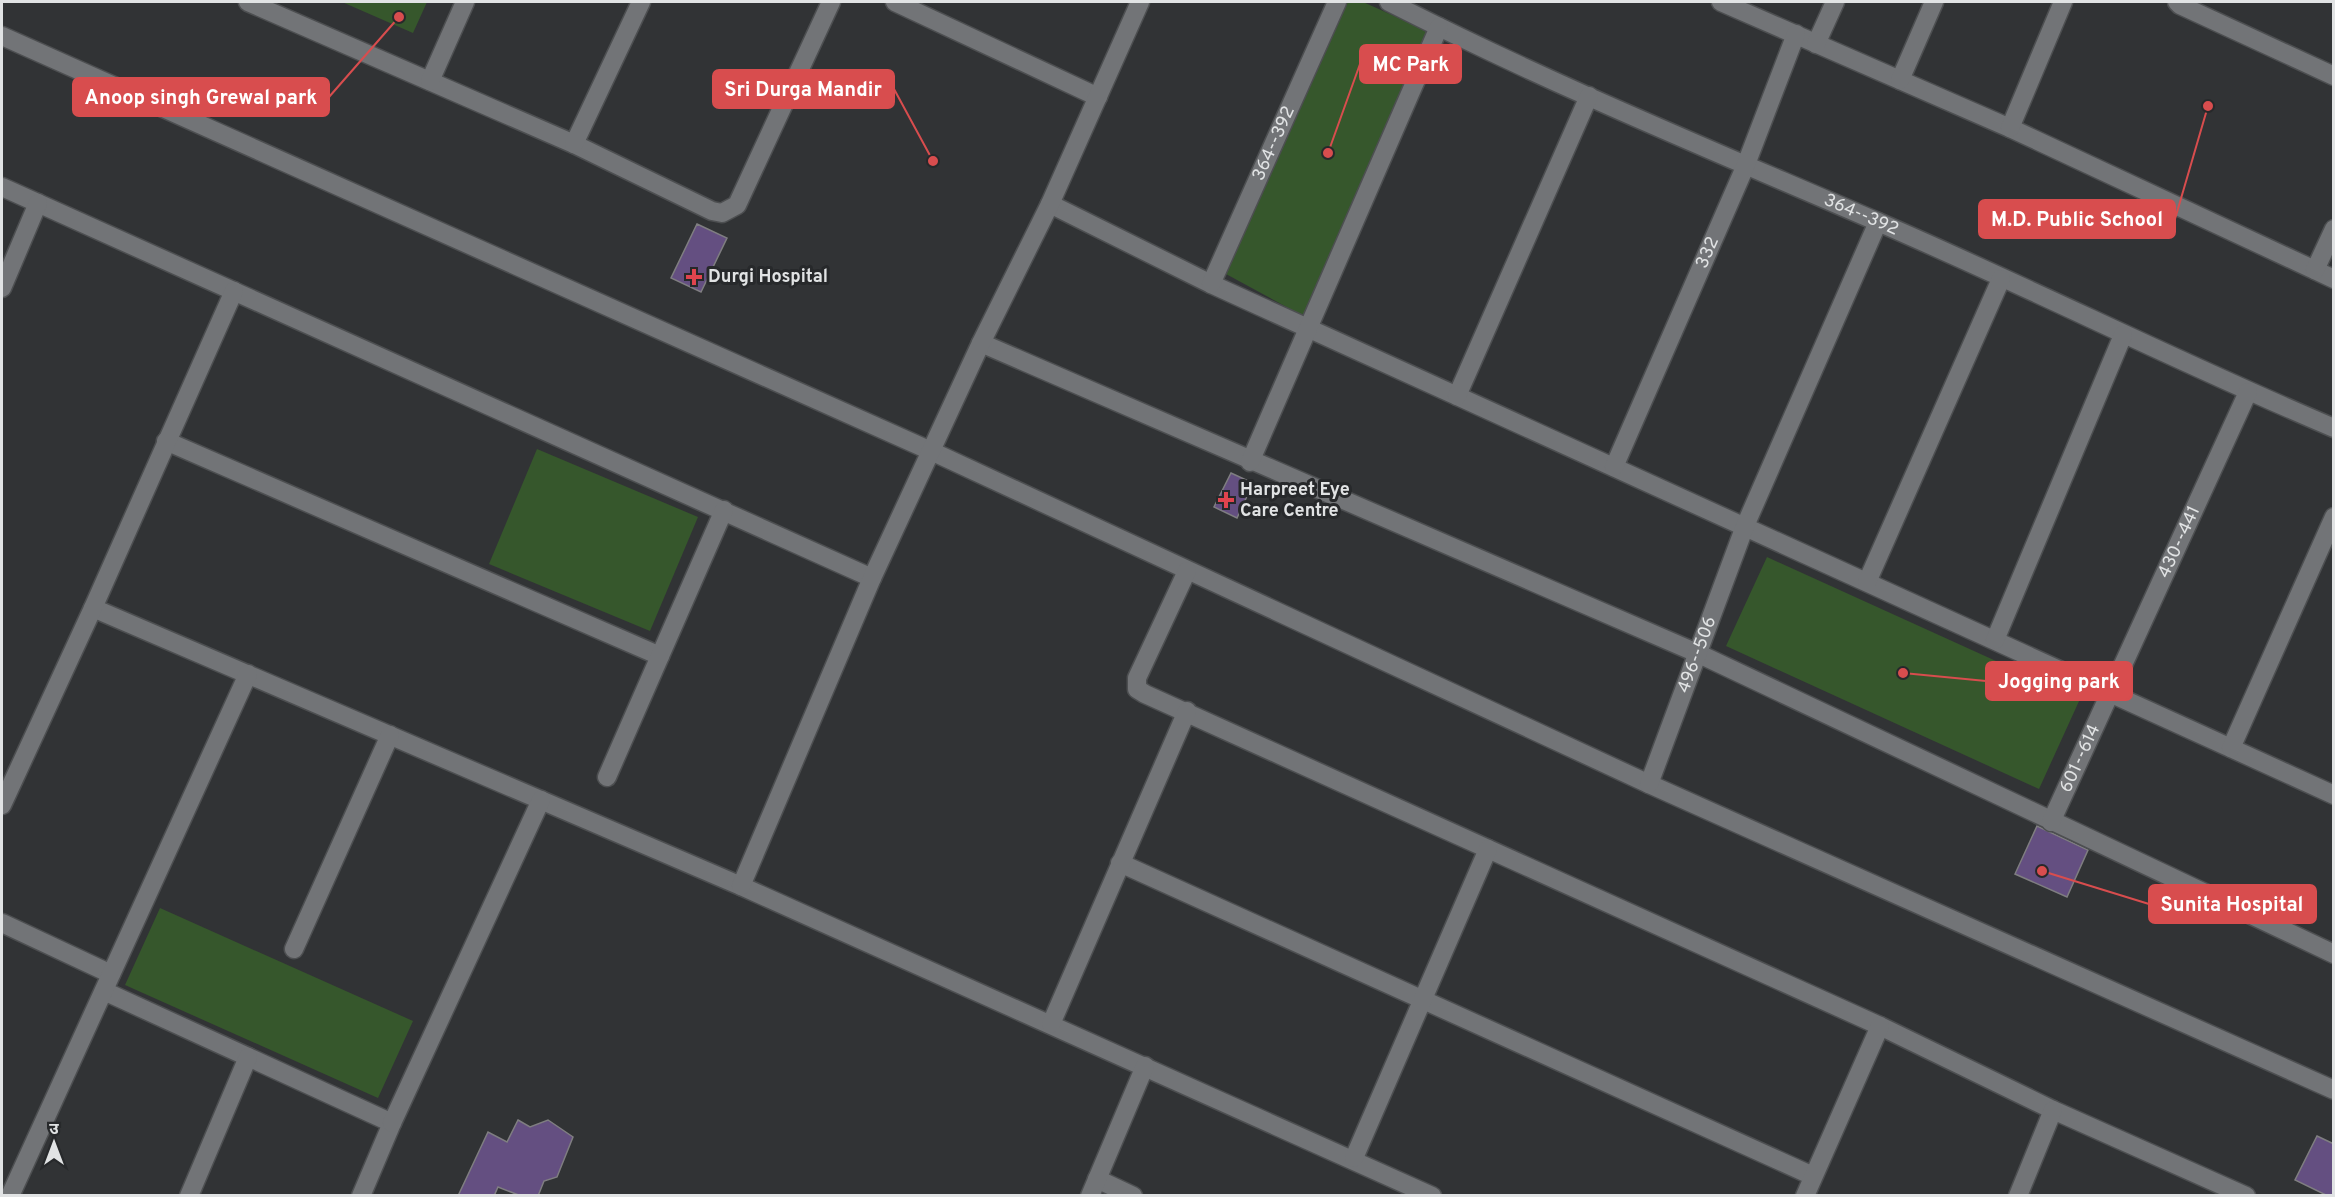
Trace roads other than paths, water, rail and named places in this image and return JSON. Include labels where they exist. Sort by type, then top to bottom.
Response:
[{"type":"street","points":[[248,2],[574,144],[712,211],[731,210],[737,205],[831,2]]},
{"type":"street","points":[[430,81],[465,2]]},
{"type":"street","points":[[574,144],[641,2]]},
{"type":"street","points":[[895,2],[1098,97]]},
{"type":"street","points":[[741,886],[872,578],[981,343],[1050,204],[1140,2]]},
{"type":"street","name":"364--392","points":[[1211,284],[1337,2]]},
{"type":"street","name":"364--392","points":[[1389,2],[1744,167],[1878,222],[2248,392],[2334,428]]},
{"type":"street","points":[[1721,2],[1747,7],[1816,44],[2010,128],[2334,279]]},
{"type":"street","points":[[1816,44],[1835,2]]},
{"type":"street","points":[[1900,80],[1934,2]]},
{"type":"street","points":[[2010,128],[2064,2]]},
{"type":"street","points":[[2177,2],[2334,76]]},
{"type":"street","points":[[1250,462],[1439,27]]},
{"type":"street","name":"332","points":[[1614,467],[1744,167],[1796,34]]},
{"type":"street","points":[[2,36],[931,451],[1649,784],[2334,1090]]},
{"type":"street","points":[[1457,396],[1589,96]]},
{"type":"street","points":[[2,187],[872,578]]},
{"type":"street","points":[[2,288],[38,203]]},
{"type":"street","points":[[1050,204],[1211,284],[2334,795]]},
{"type":"street","name":"496--506","points":[[1649,784],[1744,526],[1878,222]]},
{"type":"street","points":[[2315,270],[2334,229]]},
{"type":"street","points":[[1867,582],[2001,279]]},
{"type":"street","points":[[4,794],[93,608],[234,291]]},
{"type":"street","points":[[1995,640],[2123,335]]},
{"type":"street","points":[[981,343],[1250,462],[1697,654],[2334,954]]},
{"type":"street","name":"430--441","points":[[2109,693],[2248,392]]},
{"type":"street","points":[[166,441],[660,656]]},
{"type":"street","points":[[608,777],[724,510]]},
{"type":"street","points":[[2231,748],[2334,518]]},
{"type":"street","points":[[1187,571],[1137,678],[1137,689],[1145,694],[1880,1026],[2054,1110],[2246,1196]]},
{"type":"street","points":[[93,608],[741,886],[1354,1158],[1432,1196]]},
{"type":"street","points":[[10,1196],[248,674]]},
{"type":"street","name":"601--614","points":[[2051,822],[2109,693]]},
{"type":"street","points":[[1051,1024],[1187,711]]},
{"type":"street","points":[[294,949],[390,735]]},
{"type":"street","points":[[361,1196],[392,1123],[542,800]]},
{"type":"street","points":[[1354,1158],[1488,849]]},
{"type":"street","points":[[1120,863],[1814,1176]]},
{"type":"street","points":[[2,922],[111,974]]},
{"type":"street","points":[[104,991],[392,1123]]},
{"type":"street","points":[[1805,1196],[1880,1026]]},
{"type":"street","points":[[189,1196],[248,1057]]},
{"type":"street","points":[[1090,1196],[1145,1066]]},
{"type":"street","points":[[2018,1196],[2054,1110]]},
{"type":"street","points":[[1097,1179],[1133,1196]]},
{"type":"place","name":"Anoop singh Grewal park","points":[[399,17]]},
{"type":"place","name":"M.D. Public School","points":[[2208,106]]},
{"type":"place","name":"MC Park","points":[[1328,153]]},
{"type":"place","name":"Sri Durga Mandir","points":[[933,161]]},
{"type":"place","name":"Durgi Hospital","points":[[694,277]]},
{"type":"place","name":"Harpreet Eye Care Centre","points":[[1226,500]]},
{"type":"place","name":"Jogging park","points":[[1903,673]]},
{"type":"place","name":"Sunita Hospital","points":[[2042,871]]}]
